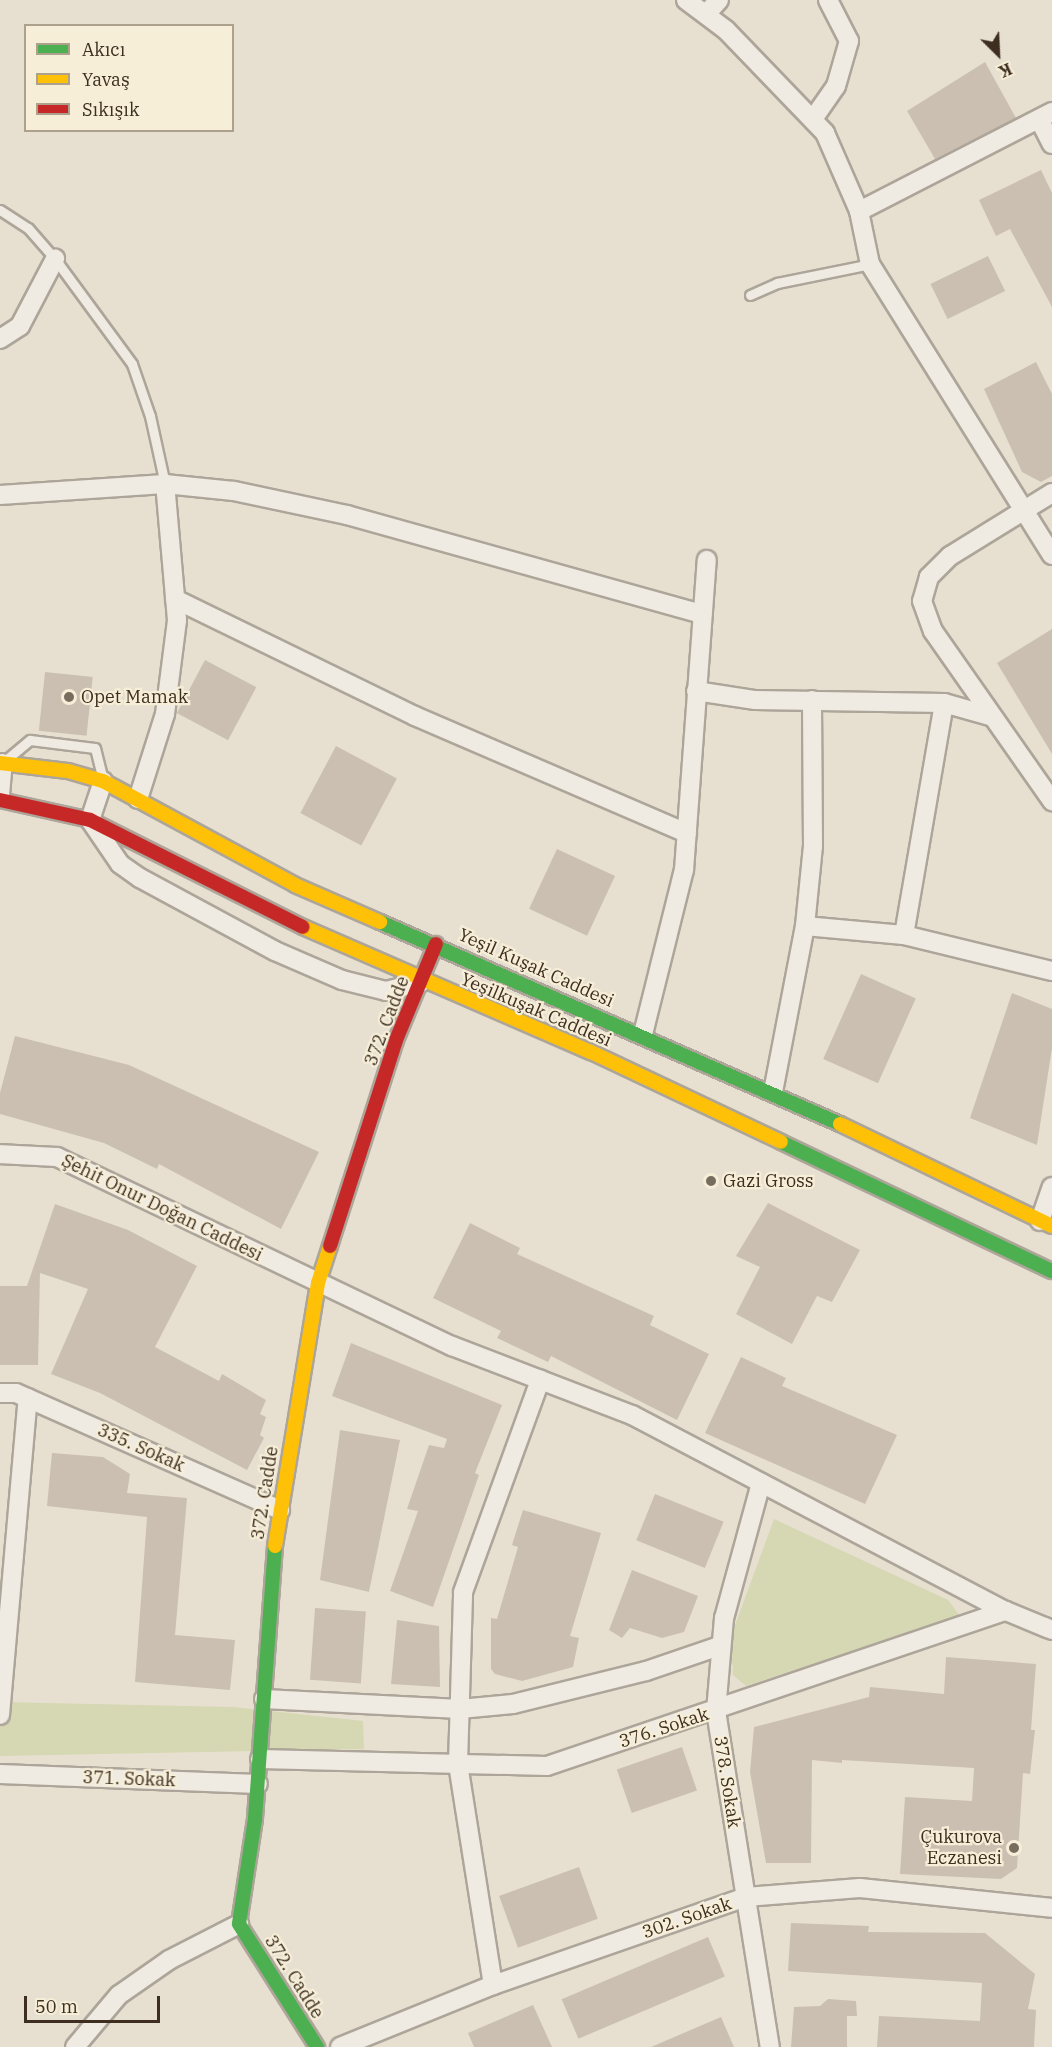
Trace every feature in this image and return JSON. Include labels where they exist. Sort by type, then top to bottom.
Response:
[{"type":"main road","name":"Yeşil Kuşak Caddesi","points":[[1,763],[103,781],[295,885],[436,944],[773,1092],[1046,1223]]},
{"type":"main road","name":"Yeşilkuşak Caddesi","points":[[0,800],[90,820],[422,982],[591,1052],[1052,1271]]},
{"type":"main road","name":"372. Cadde","points":[[317,2047],[240,1924],[258,1784],[280,1510],[318,1283],[396,1040],[436,944]]},
{"type":"street","points":[[686,0],[706,14],[813,119],[825,134],[859,211],[870,264],[1025,507],[1052,555]]},
{"type":"street","points":[[706,14],[719,0]]},
{"type":"street","points":[[813,119],[836,86],[849,41],[828,0]]},
{"type":"street","points":[[859,211],[1045,116],[1052,144]]},
{"type":"street","points":[[0,339],[20,326],[55,259]]},
{"type":"street","points":[[138,799],[165,714],[175,599],[165,484]]},
{"type":"street","points":[[0,495],[165,484],[234,490],[347,515],[702,614]]},
{"type":"street","points":[[1052,494],[1025,507],[950,556],[929,576],[922,601],[933,632],[1052,801]]},
{"type":"street","points":[[643,1034],[684,870],[707,560]]},
{"type":"street","points":[[175,599],[415,716],[687,833]]},
{"type":"street","points":[[696,691],[755,700],[944,703],[990,716]]},
{"type":"street","points":[[773,1092],[806,926],[813,846],[812,700]]},
{"type":"street","points":[[904,935],[944,703]]},
{"type":"street","points":[[0,795],[1,763]]},
{"type":"street","points":[[103,781],[90,820],[120,864],[140,878],[275,951],[374,991],[422,982]]},
{"type":"street","points":[[806,926],[904,935],[1052,971]]},
{"type":"street","name":"Şehit Onur Doğan Caddesi","points":[[0,1154],[57,1157],[452,1346],[632,1415],[1006,1611]]},
{"type":"street","points":[[1046,1223],[1052,1187]]},
{"type":"street","points":[[493,1985],[458,1764],[463,1592],[540,1380]]},
{"type":"street","name":"335. Sokak","points":[[0,1393],[27,1398],[280,1510]]},
{"type":"street","points":[[0,1715],[27,1398]]},
{"type":"street","name":"378. Sokak","points":[[761,1483],[738,1552],[719,1646],[716,1711],[770,2047]]},
{"type":"street","points":[[1006,1611],[1052,1630]]},
{"type":"street","name":"376. Sokak","points":[[260,1759],[547,1766],[716,1711],[1006,1611]]},
{"type":"street","points":[[264,1699],[460,1709],[513,1704],[646,1671],[719,1646]]},
{"type":"street","name":"371. Sokak","points":[[0,1774],[258,1784]]},
{"type":"street","name":"302. Sokak","points":[[340,2047],[493,1985],[746,1897],[860,1888],[1052,1908]]},
{"type":"street","points":[[75,2047],[119,1995],[169,1960],[240,1924]]},
{"type":"lane","points":[[0,210],[28,228],[55,259],[132,364],[150,416],[165,484]]},
{"type":"lane","points":[[750,295],[777,283],[870,264]]},
{"type":"lane","points":[[1,763],[30,740],[95,748],[103,781]]},
{"type":"green space","points":[[774,1519],[948,1600],[960,1616],[746,1686],[733,1675],[731,1636]]},
{"type":"green space","points":[[0,1702],[233,1707],[363,1721],[364,1749],[0,1756]]},
{"type":"building","points":[[985,62],[1016,118],[935,159],[907,111]]},
{"type":"building","points":[[1041,170],[1052,193],[1052,307],[1010,229],[996,236],[979,200]]},
{"type":"building","points":[[988,256],[1005,291],[948,319],[930,284]]},
{"type":"building","points":[[1036,362],[1052,394],[1052,476],[1041,482],[1022,472],[984,389]]},
{"type":"building","points":[[1052,629],[1052,754],[997,663]]},
{"type":"building","points":[[205,660],[256,687],[228,740],[177,713]]},
{"type":"building","points":[[45,672],[93,677],[87,736],[39,731]]},
{"type":"building","points":[[336,746],[397,778],[361,845],[300,813]]},
{"type":"building","points":[[557,849],[615,876],[587,936],[529,909]]},
{"type":"building","points":[[861,974],[916,998],[878,1083],[823,1059]]},
{"type":"building","points":[[1012,993],[1052,1009],[1052,1048],[1037,1145],[970,1118]]},
{"type":"building","points":[[15,1036],[129,1065],[319,1152],[281,1229],[159,1164],[157,1169],[104,1143],[0,1114],[0,1093]]},
{"type":"building","points":[[768,1203],[860,1250],[832,1302],[817,1296],[792,1344],[736,1314],[760,1267],[736,1256]]},
{"type":"building","points":[[55,1204],[128,1230],[197,1266],[155,1347],[219,1381],[222,1374],[266,1400],[260,1414],[266,1417],[260,1435],[264,1438],[247,1470],[100,1393],[51,1374],[88,1289],[40,1273],[38,1365],[0,1365],[0,1286],[27,1286]]},
{"type":"building","points":[[470,1223],[520,1248],[517,1254],[654,1316],[650,1325],[709,1354],[677,1420],[551,1356],[548,1362],[497,1338],[501,1331],[433,1298]]},
{"type":"building","points":[[351,1343],[502,1405],[475,1473],[479,1475],[433,1607],[390,1591],[418,1511],[407,1509],[429,1445],[444,1448],[447,1439],[332,1396]]},
{"type":"building","points":[[741,1357],[786,1378],[782,1386],[897,1435],[865,1504],[705,1433]]},
{"type":"building","points":[[340,1430],[400,1440],[369,1592],[320,1580]]},
{"type":"building","points":[[52,1453],[103,1457],[130,1474],[127,1493],[187,1498],[175,1635],[235,1640],[230,1690],[135,1682],[147,1517],[47,1506]]},
{"type":"building","points":[[655,1494],[724,1522],[705,1568],[636,1540]]},
{"type":"building","points":[[523,1510],[601,1533],[570,1636],[579,1638],[573,1667],[522,1681],[495,1674],[491,1669],[491,1618],[497,1619],[518,1547],[512,1545]]},
{"type":"building","points":[[632,1570],[698,1596],[684,1632],[662,1638],[630,1628],[622,1638],[609,1630]]},
{"type":"building","points":[[315,1608],[366,1612],[361,1683],[310,1680]]},
{"type":"building","points":[[397,1620],[439,1626],[440,1687],[391,1684]]},
{"type":"building","points":[[946,1657],[1036,1664],[1031,1730],[1035,1730],[1030,1774],[1023,1773],[1017,1868],[1001,1879],[900,1874],[905,1797],[972,1801],[974,1768],[842,1760],[842,1763],[812,1760],[811,1863],[766,1863],[750,1772],[754,1727],[869,1697],[870,1687],[944,1694]]},
{"type":"building","points":[[682,1747],[697,1790],[632,1813],[617,1769]]},
{"type":"building","points":[[579,1867],[598,1919],[518,1948],[499,1896]]},
{"type":"building","points":[[791,1923],[869,1926],[868,1932],[985,1933],[1035,1974],[1028,2009],[1036,2010],[1034,2047],[877,2047],[879,2016],[980,2021],[982,1983],[788,1971]]},
{"type":"building","points":[[708,1937],[725,1977],[578,2039],[562,1999]]},
{"type":"building","points":[[828,1999],[856,2001],[857,2016],[847,2016],[847,2047],[791,2047],[794,2007],[820,2006]]},
{"type":"building","points":[[533,2005],[552,2047],[474,2047],[468,2033]]},
{"type":"building","points":[[721,2017],[734,2047],[651,2047]]},
{"type":"traffic: fast","points":[[380,922],[840,1124]]},
{"type":"traffic: fast","points":[[781,1142],[1052,1271]]},
{"type":"traffic: fast","points":[[275,1546],[255,1819],[239,1924],[317,2047]]},
{"type":"traffic: slow","points":[[0,763],[68,771],[103,781],[295,885],[380,922]]},
{"type":"traffic: slow","points":[[303,927],[591,1052],[781,1142]]},
{"type":"traffic: slow","points":[[840,1124],[1052,1226]]},
{"type":"traffic: slow","points":[[275,1546],[318,1283],[330,1246]]},
{"type":"traffic: jam","points":[[0,800],[90,820],[303,927]]},
{"type":"traffic: jam","points":[[330,1246],[396,1040],[436,944]]},
{"type":"place","name":"Opet Mamak","points":[[69,697]]},
{"type":"place","name":"Gazi Gross","points":[[711,1181]]},
{"type":"place","name":"Çukurova Eczanesi","points":[[1014,1848]]}]
